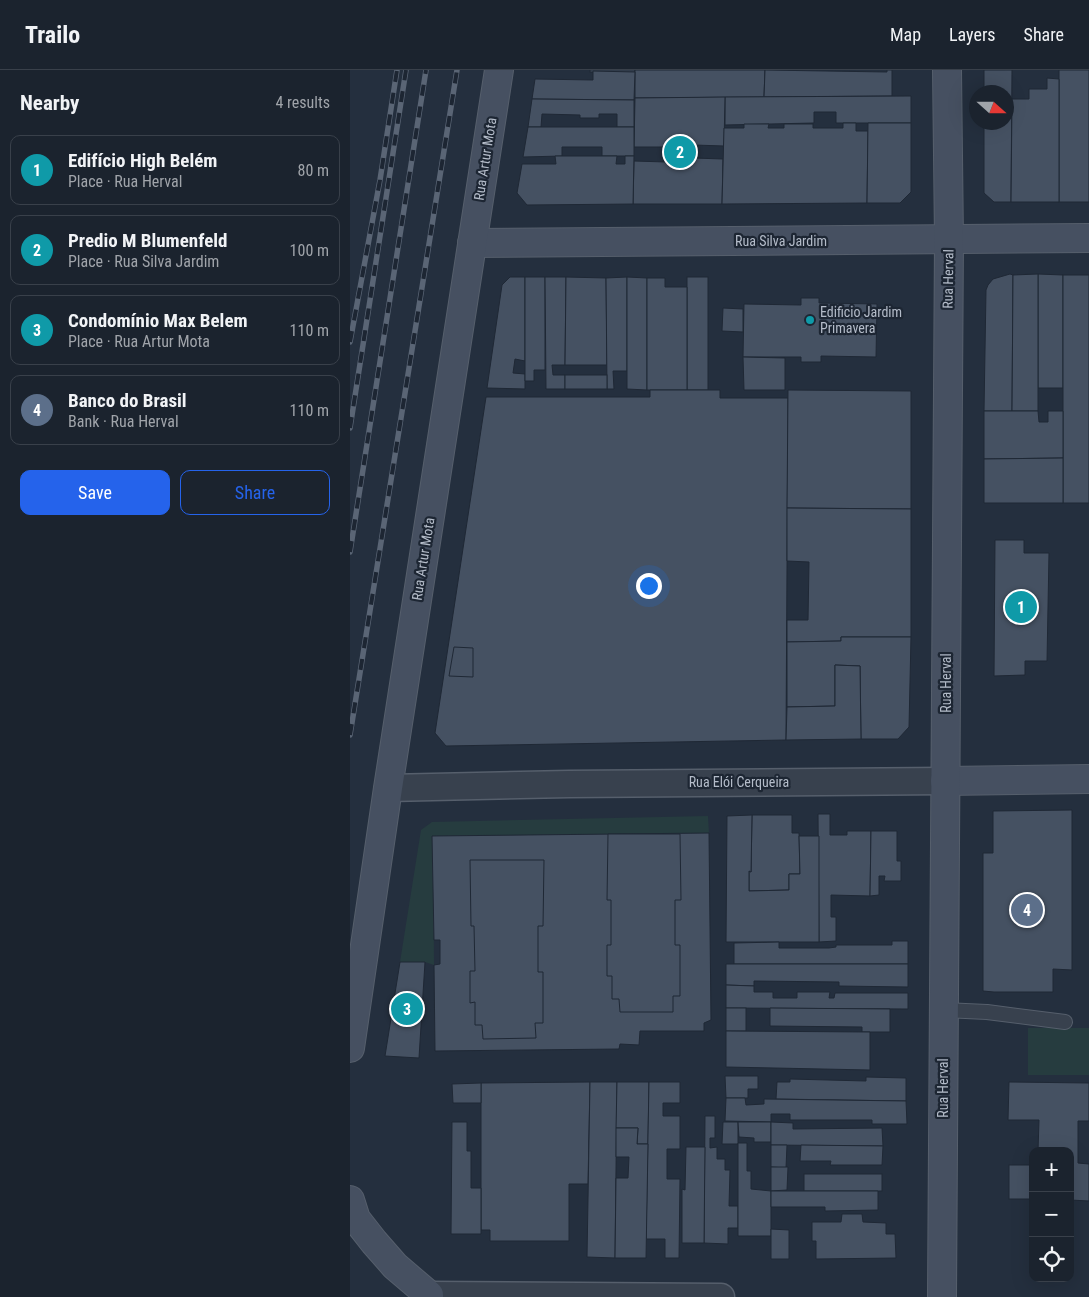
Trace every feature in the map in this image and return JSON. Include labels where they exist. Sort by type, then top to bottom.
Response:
[{"type":"street","name":"Rua Artur Mota","points":[[350,1048],[388,788],[499,70]]},
{"type":"street","name":"Rua Herval","points":[[942,1297],[949,240],[947,70]]},
{"type":"street","name":"Rua Silva Jardim","points":[[472,243],[1089,238]]},
{"type":"street","name":"Rua Elói Cerqueira","points":[[388,788],[1089,779]]},
{"type":"street","points":[[352,1213],[395,1266],[429,1296],[721,1297]]},
{"type":"lane","points":[[944,1010],[987,1012],[1065,1022]]},
{"type":"green space","points":[[708,816],[709,833],[433,836],[434,965],[425,962],[400,962],[421,830],[432,822]]},
{"type":"green space","points":[[1028,1028],[1089,1028],[1089,1075],[1028,1075]]},
{"type":"building","points":[[590,70],[635,70],[635,72],[590,72]]},
{"type":"building","points":[[635,70],[765,70],[764,97],[635,98]]},
{"type":"building","points":[[765,70],[887,72],[887,70],[892,70],[892,96],[764,97]]},
{"type":"building","points":[[984,70],[1012,70],[1012,85],[984,85]]},
{"type":"building","points":[[1059,70],[1089,70],[1089,202],[1059,202]]},
{"type":"building","points":[[593,71],[635,72],[634,100],[532,99],[535,79],[593,80]]},
{"type":"building","points":[[1047,78],[1059,79],[1059,202],[1011,202],[1014,99],[1029,99],[1029,89],[1047,89]]},
{"type":"building","points":[[911,96],[911,123],[836,123],[836,112],[814,112],[814,123],[725,125],[725,97]]},
{"type":"building","points":[[725,97],[724,146],[694,145],[694,158],[723,159],[722,204],[633,204],[634,161],[666,162],[666,147],[634,147],[635,98]]},
{"type":"building","points":[[532,99],[634,100],[634,127],[617,127],[617,114],[599,114],[599,118],[580,118],[580,115],[542,114],[541,127],[528,127]]},
{"type":"building","points":[[843,123],[856,123],[856,131],[868,131],[867,203],[722,204],[724,128],[744,128],[744,124],[769,124],[768,128],[784,128],[784,124],[813,124],[813,128],[843,128]]},
{"type":"building","points":[[868,123],[911,123],[911,192],[900,203],[867,203]]},
{"type":"building","points":[[528,127],[634,127],[634,156],[602,156],[602,147],[562,147],[562,156],[523,157]]},
{"type":"building","points":[[984,130],[1012,130],[1011,202],[994,202],[984,193]]},
{"type":"building","points":[[555,156],[617,156],[616,164],[625,164],[625,156],[634,156],[633,204],[527,205],[517,193],[522,164],[556,164]]},
{"type":"building","points":[[1010,274],[1013,275],[1012,411],[984,411],[986,290],[993,279]]},
{"type":"building","points":[[1038,274],[1063,275],[1063,388],[1038,388]]},
{"type":"building","points":[[1038,274],[1038,411],[1012,411],[1013,275]]},
{"type":"building","points":[[1063,275],[1089,275],[1089,503],[1063,503]]},
{"type":"building","points":[[510,277],[525,277],[525,361],[515,359],[513,373],[525,374],[525,389],[487,388],[502,285]]},
{"type":"building","points":[[525,277],[545,277],[545,370],[534,370],[534,381],[525,381]]},
{"type":"building","points":[[545,277],[566,277],[565,365],[552,365],[553,375],[565,375],[565,389],[546,389]]},
{"type":"building","points":[[566,277],[606,278],[607,365],[565,365]]},
{"type":"building","points":[[627,277],[627,371],[613,371],[614,389],[607,389],[606,278]]},
{"type":"building","points":[[627,277],[647,278],[647,390],[627,389]]},
{"type":"building","points":[[687,277],[708,277],[708,390],[687,390]]},
{"type":"building","points":[[647,278],[665,278],[665,287],[687,287],[687,390],[647,390]]},
{"type":"building","name":"Edificio Jardim Primavera","points":[[801,298],[819,298],[819,303],[877,304],[876,357],[821,356],[821,362],[801,362],[801,357],[743,357],[744,304],[801,305]]},
{"type":"building","points":[[723,308],[743,309],[743,332],[722,331]]},
{"type":"building","points":[[743,357],[785,358],[785,390],[744,390]]},
{"type":"building","points":[[565,375],[607,375],[607,389],[565,389]]},
{"type":"building","points":[[650,390],[720,390],[720,398],[788,398],[786,740],[446,746],[435,733],[486,397],[650,397]]},
{"type":"building","points":[[788,390],[911,391],[911,509],[787,508]]},
{"type":"building","points":[[984,411],[1038,411],[1039,422],[1048,422],[1048,411],[1063,411],[1063,458],[984,459]]},
{"type":"building","points":[[1063,458],[1063,503],[984,503],[984,459]]},
{"type":"building","points":[[787,508],[911,509],[911,637],[841,637],[841,641],[787,642],[787,620],[808,620],[809,562],[787,561]]},
{"type":"building","points":[[995,540],[1024,540],[1024,553],[1049,553],[1047,661],[1025,661],[1025,675],[994,676]]},
{"type":"building","points":[[841,637],[911,637],[909,727],[898,739],[861,739],[860,666],[835,665],[835,706],[787,707],[787,642],[841,641]]},
{"type":"building","points":[[454,647],[473,648],[473,677],[449,676]]},
{"type":"building","points":[[835,665],[860,666],[861,739],[786,740],[787,707],[835,706]]},
{"type":"building","points":[[1072,810],[1072,970],[1053,969],[1053,992],[983,991],[983,853],[993,853],[993,811]]},
{"type":"building","points":[[818,814],[830,814],[830,835],[847,835],[847,831],[871,831],[870,896],[831,895],[831,917],[836,917],[836,941],[819,942]]},
{"type":"building","points":[[752,815],[792,815],[792,833],[799,833],[800,874],[789,874],[789,890],[749,891]]},
{"type":"building","points":[[752,815],[749,891],[789,890],[789,874],[800,874],[799,836],[819,836],[819,942],[726,942],[727,816]]},
{"type":"building","points":[[871,831],[897,831],[897,861],[901,861],[901,881],[884,881],[885,876],[879,876],[879,895],[870,896]]},
{"type":"building","points":[[709,833],[711,1020],[704,1023],[704,1031],[640,1031],[639,1045],[620,1044],[619,1049],[435,1051],[434,965],[440,964],[440,940],[434,940],[432,836]]},
{"type":"building","points":[[608,834],[680,834],[681,900],[675,900],[675,945],[680,945],[680,996],[673,996],[673,1012],[620,1012],[619,999],[612,999],[612,976],[607,976],[607,945],[611,945],[611,900],[607,900]]},
{"type":"building","points":[[470,860],[544,860],[543,926],[538,926],[538,972],[543,972],[543,1023],[535,1023],[536,1038],[483,1039],[482,1025],[475,1025],[475,1002],[470,1003],[470,971],[475,971],[474,926],[471,926]]},
{"type":"building","points":[[892,941],[908,941],[908,964],[734,964],[734,943],[779,942],[779,948],[829,948],[836,947],[836,945],[892,945]]},
{"type":"building","points":[[400,962],[425,962],[419,1058],[385,1056]]},
{"type":"building","points":[[726,964],[908,964],[908,987],[839,986],[839,982],[754,981],[754,986],[726,985]]},
{"type":"building","points":[[726,985],[754,986],[754,992],[773,992],[773,998],[797,998],[797,992],[830,992],[829,998],[834,998],[835,993],[908,993],[908,1009],[726,1008]]},
{"type":"building","points":[[726,1008],[746,1008],[746,1031],[726,1031]]},
{"type":"building","points":[[770,1008],[890,1009],[890,1032],[862,1032],[862,1027],[770,1026]]},
{"type":"building","points":[[726,1031],[870,1032],[870,1070],[726,1067]]},
{"type":"building","points":[[725,1076],[758,1076],[758,1089],[748,1089],[748,1098],[726,1098]]},
{"type":"building","points":[[866,1077],[906,1078],[906,1101],[776,1099],[777,1082],[790,1082],[790,1079],[866,1081]]},
{"type":"building","points":[[590,1082],[588,1184],[569,1184],[569,1241],[490,1241],[490,1230],[481,1230],[481,1083]]},
{"type":"building","points":[[590,1082],[617,1082],[615,1258],[587,1257]]},
{"type":"building","points":[[617,1082],[649,1082],[648,1144],[637,1144],[638,1128],[616,1128]]},
{"type":"building","points":[[649,1082],[680,1082],[680,1103],[663,1103],[663,1116],[680,1116],[680,1149],[667,1149],[667,1179],[680,1179],[679,1258],[665,1258],[665,1239],[646,1239]]},
{"type":"building","points":[[1009,1082],[1089,1083],[1089,1121],[1078,1121],[1078,1163],[1089,1164],[1089,1201],[1074,1200],[1074,1147],[1038,1147],[1039,1120],[1008,1120]]},
{"type":"building","points":[[481,1083],[481,1103],[453,1103],[452,1084]]},
{"type":"building","points":[[726,1098],[745,1098],[746,1105],[764,1104],[764,1099],[906,1101],[907,1124],[872,1124],[872,1120],[790,1120],[790,1114],[771,1114],[771,1122],[725,1121]]},
{"type":"building","points":[[705,1116],[715,1116],[715,1138],[710,1138],[710,1148],[717,1147],[717,1159],[725,1159],[725,1170],[730,1170],[729,1206],[738,1206],[738,1228],[728,1228],[728,1244],[704,1243]]},
{"type":"building","points":[[452,1122],[467,1122],[467,1151],[471,1151],[471,1188],[481,1188],[481,1234],[451,1234]]},
{"type":"building","points":[[723,1122],[738,1122],[738,1144],[722,1144]]},
{"type":"building","points":[[738,1122],[771,1122],[771,1142],[754,1142],[754,1138],[739,1137]]},
{"type":"building","points":[[771,1122],[793,1123],[793,1129],[882,1128],[883,1146],[771,1145]]},
{"type":"building","points":[[616,1128],[638,1128],[637,1144],[648,1144],[646,1258],[615,1258],[616,1178],[628,1178],[629,1157],[616,1157]]},
{"type":"building","points":[[738,1143],[747,1143],[747,1171],[751,1171],[751,1189],[771,1191],[771,1236],[738,1236]]},
{"type":"building","points":[[771,1145],[787,1145],[786,1168],[771,1167]]},
{"type":"building","points":[[801,1145],[883,1146],[882,1165],[830,1165],[831,1161],[800,1161]]},
{"type":"building","points":[[686,1147],[705,1147],[704,1243],[682,1243],[682,1189],[685,1190]]},
{"type":"building","points":[[1009,1165],[1029,1165],[1029,1199],[1009,1199]]},
{"type":"building","points":[[771,1167],[788,1167],[787,1190],[771,1191]]},
{"type":"building","points":[[804,1174],[882,1174],[882,1191],[804,1191]]},
{"type":"building","points":[[771,1191],[878,1191],[878,1210],[825,1211],[825,1207],[771,1207]]},
{"type":"building","points":[[842,1214],[862,1214],[863,1222],[886,1223],[886,1234],[895,1234],[896,1258],[816,1259],[816,1241],[812,1241],[812,1222],[841,1222]]},
{"type":"building","points":[[771,1229],[789,1230],[789,1259],[771,1259]]},
{"type":"railway","points":[[350,342],[380,180],[397,70]]},
{"type":"railway","points":[[350,428],[406,70]]},
{"type":"railway","points":[[350,552],[426,70]]},
{"type":"railway","points":[[350,735],[457,70]]},
{"type":"place","name":"Predio M Blumenfeld","points":[[680,152]]},
{"type":"place","name":"Edificio Jardim Primavera","points":[[810,320]]},
{"type":"place","name":"Edifício High Belém","points":[[1021,607]]},
{"type":"place","name":"Banco do Brasil","points":[[1027,910]]},
{"type":"place","name":"Condomínio Max Belem","points":[[407,1009]]}]
